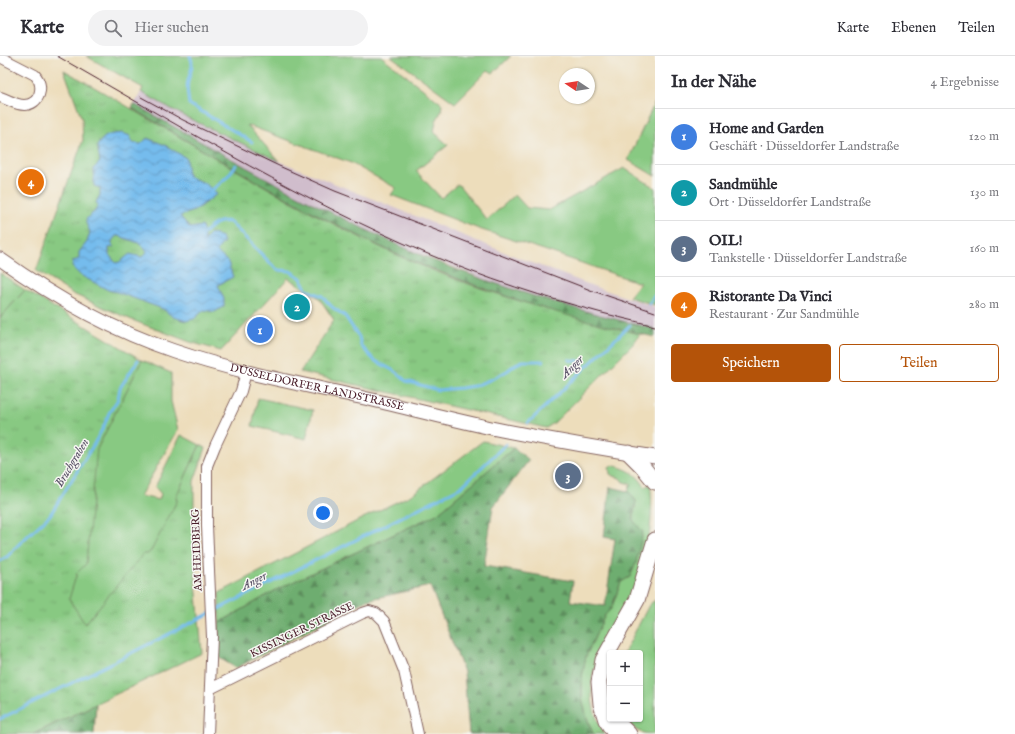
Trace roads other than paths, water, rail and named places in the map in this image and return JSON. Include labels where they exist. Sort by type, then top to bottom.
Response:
[{"type":"highway","points":[[629,453],[655,482]]},
{"type":"highway","points":[[615,734],[606,720],[601,704],[599,682],[603,660],[637,600],[655,540]]},
{"type":"highway","points":[[620,650],[643,605],[655,568]]},
{"type":"highway","points":[[617,722],[629,734]]},
{"type":"main road","name":"DÜSSELDORFER LANDSTRASSE","points":[[0,259],[45,289],[89,313],[143,339],[191,357],[246,372],[500,429],[655,458]]},
{"type":"street","points":[[0,57],[35,75],[39,79],[41,85],[38,98],[28,104],[17,104],[0,97]]},
{"type":"street","name":"AM HEIDBERG","points":[[208,734],[212,623],[207,466],[241,391],[246,372]]},
{"type":"street","name":"KISSINGER STRASSE","points":[[210,689],[369,611],[376,613],[384,621],[404,671],[418,734]]},
{"type":"water","points":[[123,133],[130,136],[133,143],[141,144],[147,138],[165,145],[186,158],[188,176],[206,184],[217,194],[194,211],[180,216],[190,228],[202,226],[204,241],[210,233],[222,237],[224,242],[216,251],[228,262],[233,277],[218,285],[224,299],[224,306],[215,312],[204,310],[194,319],[186,321],[173,317],[163,309],[108,290],[80,275],[72,267],[73,261],[79,259],[79,252],[87,242],[90,232],[86,219],[98,206],[96,202],[100,195],[100,188],[94,186],[94,168],[100,162],[97,146],[102,139],[111,134]],"holes":[[[116,236],[141,244],[147,252],[142,257],[130,254],[122,261],[116,263],[109,255],[109,248],[114,247],[112,245],[112,241]]]},
{"type":"waterway","points":[[190,56],[192,66],[187,86],[189,104],[252,142]]},
{"type":"waterway","points":[[210,190],[212,190],[227,177],[236,165]]},
{"type":"waterway","points":[[202,235],[218,223],[226,221],[230,222],[275,268],[290,271],[301,278],[306,289],[322,296],[332,307],[345,316],[359,337],[361,346],[374,360],[396,372],[406,381],[438,390],[461,388],[474,386],[492,379],[523,361],[543,361]]},
{"type":"waterway","name":"Anger","points":[[649,304],[655,295]]},
{"type":"waterway","name":"Anger","points":[[528,423],[630,325]]},
{"type":"waterway","name":"Bruchgraben","points":[[0,561],[8,556],[50,515],[94,444],[109,413],[118,399],[120,388],[138,360]]},
{"type":"waterway","points":[[569,360],[579,361],[581,365],[580,372]]},
{"type":"waterway","name":"Anger","points":[[0,719],[461,487],[506,444]]},
{"type":"tram line","points":[[57,56],[271,178],[403,243],[470,271],[515,287],[593,311],[655,326]]},
{"type":"tram line","points":[[141,97],[183,120],[335,191],[593,291],[655,312]]},
{"type":"place","name":"Ristorante Da Vinci","points":[[31,182]]},
{"type":"place","name":"Sandmühle","points":[[297,307]]},
{"type":"place","name":"Home and Garden","points":[[260,330]]},
{"type":"place","name":"OIL!","points":[[568,476]]}]
